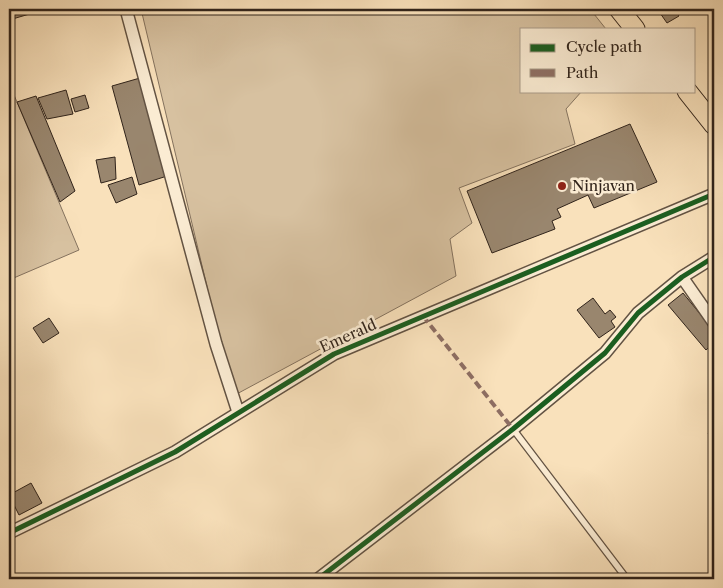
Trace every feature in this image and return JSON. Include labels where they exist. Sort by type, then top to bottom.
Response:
[{"type":"main road","points":[[619,9],[634,28]]},
{"type":"main road","points":[[688,92],[714,125]]},
{"type":"street","points":[[126,9],[216,344],[238,412]]},
{"type":"street","name":"Emerald","points":[[9,533],[161,459],[334,354],[714,194]]},
{"type":"street","points":[[318,579],[514,429],[605,353],[638,313],[682,277],[714,257]]},
{"type":"street","points":[[682,277],[714,323]]},
{"type":"lane","points":[[514,429],[627,579]]},
{"type":"shaded area","points":[[141,9],[590,9],[605,28],[520,28],[520,92],[581,92],[566,109],[575,144],[459,188],[472,223],[450,239],[456,276],[233,396]]},
{"type":"shaded area","points":[[9,83],[79,250],[9,280]]},
{"type":"building","points":[[9,9],[31,9],[33,13],[9,20]]},
{"type":"building","points":[[665,9],[674,9],[679,16],[667,23],[660,13]]},
{"type":"building","points":[[714,51],[714,62],[709,54]]},
{"type":"building","points":[[140,78],[167,176],[139,185],[112,86]]},
{"type":"building","points":[[66,90],[73,114],[47,119],[38,98]]},
{"type":"building","points":[[85,95],[89,108],[75,112],[71,99]]},
{"type":"building","points":[[36,96],[75,191],[60,202],[17,102]]},
{"type":"building","name":"Ninjavan","points":[[630,124],[657,182],[594,208],[588,195],[557,209],[561,217],[552,221],[555,229],[492,253],[467,191]]},
{"type":"building","points":[[115,157],[116,179],[101,183],[96,160]]},
{"type":"building","points":[[132,177],[137,194],[116,203],[108,185]]},
{"type":"building","points":[[683,293],[714,331],[714,343],[706,350],[668,305]]},
{"type":"building","points":[[593,298],[605,314],[610,310],[616,317],[611,321],[615,327],[599,338],[577,310]]},
{"type":"building","points":[[49,318],[59,333],[43,343],[33,328]]},
{"type":"building","points":[[714,428],[714,441],[708,433]]},
{"type":"building","points":[[31,483],[42,503],[19,515],[9,495]]},
{"type":"marked path","points":[[423,316],[513,429]]},
{"type":"cycle path","points":[[9,533],[175,452],[334,354],[714,194]]},
{"type":"cycle path","points":[[318,579],[513,429],[605,353],[638,313],[682,277],[714,257]]},
{"type":"place","name":"Ninjavan","points":[[562,186]]}]
